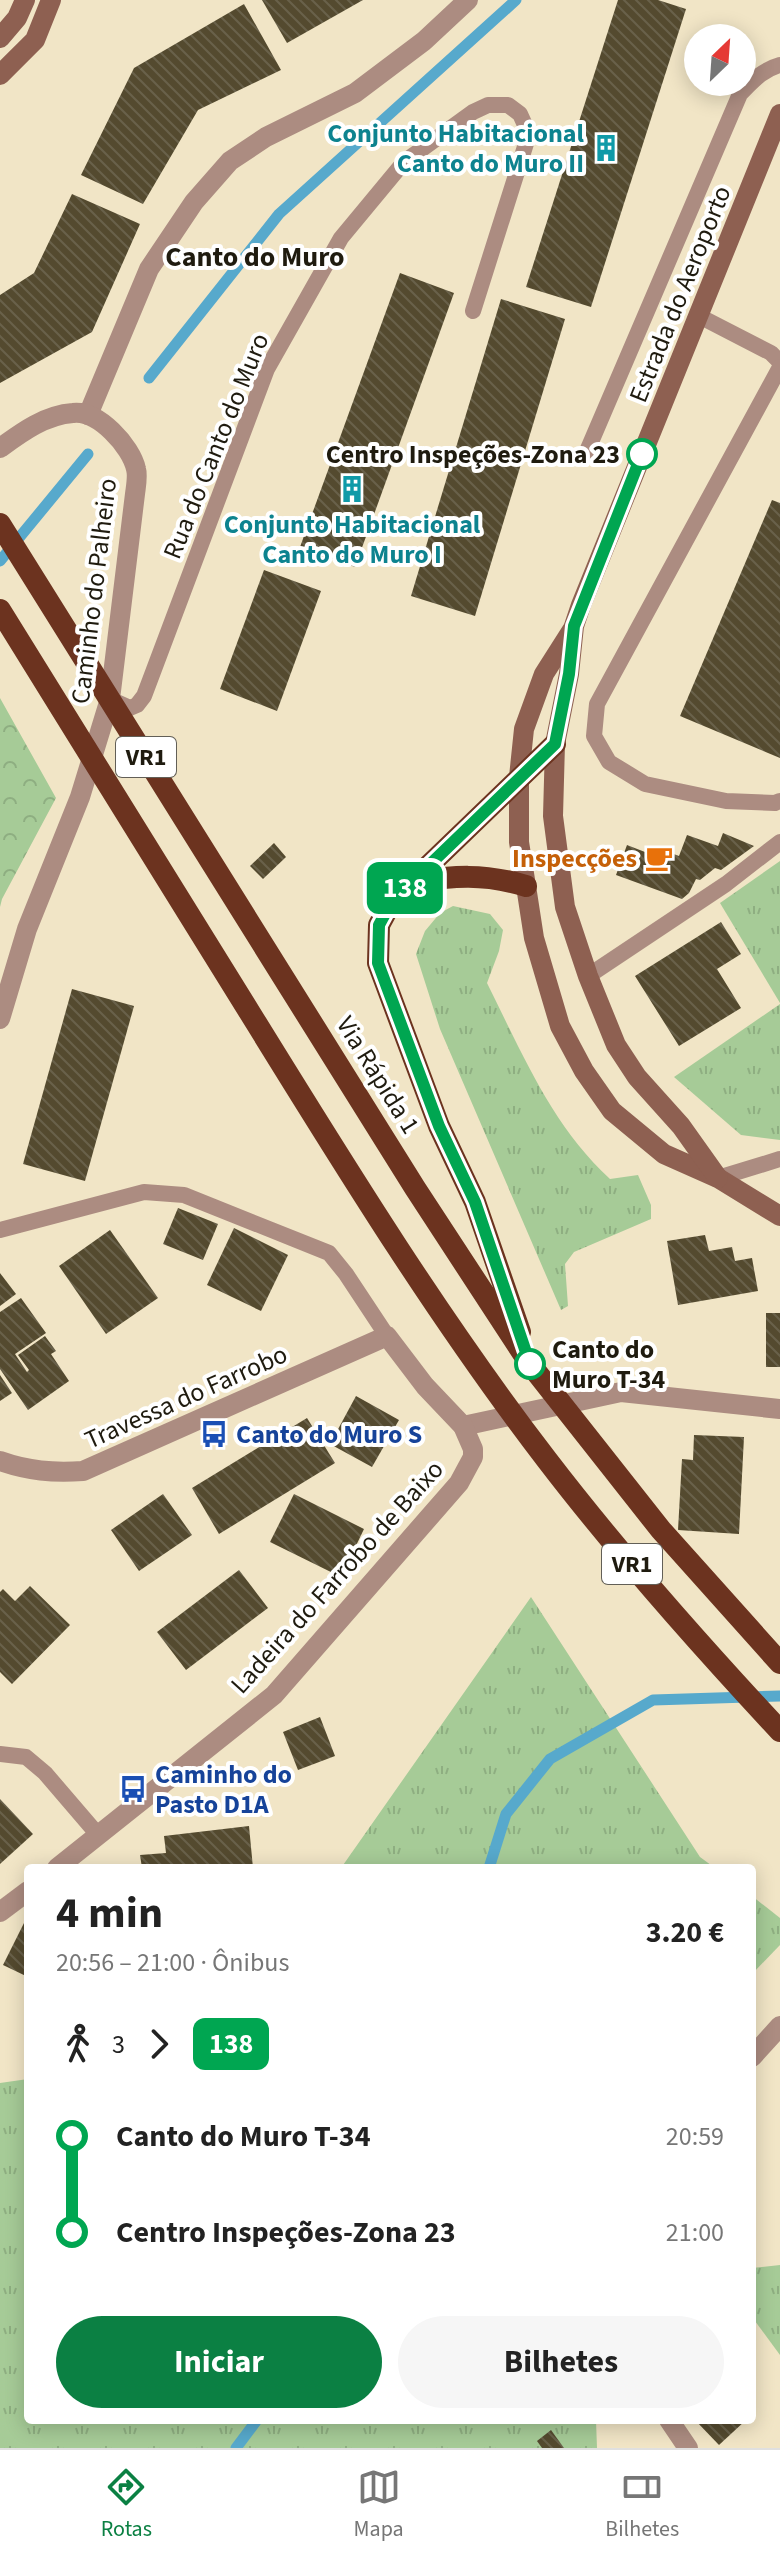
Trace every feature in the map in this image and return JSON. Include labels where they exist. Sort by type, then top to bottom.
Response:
[{"type":"highway","name":"Via Rápida 1","points":[[0,524],[415,1188],[530,1364],[661,1530],[780,1663]]},
{"type":"highway","name":"VR1","points":[[0,610],[398,1247],[494,1389],[549,1463],[629,1560],[722,1669],[780,1731]]},
{"type":"highway","points":[[530,1364],[475,1202],[439,1126],[378,963],[379,925],[392,901],[555,744]]},
{"type":"highway","points":[[411,882],[462,875],[490,876],[526,886]]},
{"type":"main road","points":[[0,38],[17,18],[25,0]]},
{"type":"main road","points":[[0,75],[35,40],[51,0]]},
{"type":"main road","name":"Estrada do Aeroporto","points":[[780,114],[574,626],[544,674],[524,729],[519,777],[519,842],[534,938],[560,1026],[584,1071],[612,1111],[664,1154],[718,1178],[780,1216]]},
{"type":"main road","name":"Estrada do Aeroporto","points":[[574,626],[569,674],[555,744],[553,816],[565,907],[616,1045],[637,1077],[681,1126],[718,1178]]},
{"type":"street","points":[[0,448],[27,428],[47,419],[76,412],[88,415],[149,269],[194,202],[230,161],[266,137],[355,93],[424,41],[468,0]]},
{"type":"street","name":"Caminho do Palheiro","points":[[0,1019],[27,929],[80,797],[110,699],[136,469],[125,445],[114,432],[88,415]]},
{"type":"street","points":[[387,1336],[425,1386],[463,1426],[621,1392],[780,1409]]},
{"type":"street","name":"Travessa do Farrobo","points":[[0,1461],[52,1473],[83,1471],[387,1336]]},
{"type":"street","name":"Ladeira do Farrobo de Baixo","points":[[62,1864],[274,1695],[459,1483],[473,1457],[473,1449],[463,1426]]},
{"type":"street","points":[[0,1912],[24,1894]]},
{"type":"street","points":[[756,2053],[780,2026]]},
{"type":"street","points":[[672,2424],[688,2448]]},
{"type":"lane","points":[[585,456],[740,94],[768,68],[780,65]]},
{"type":"lane","name":"Rua do Canto do Muro","points":[[110,699],[130,708],[144,696],[267,369],[341,238],[404,162],[473,112],[488,105],[508,105],[520,114],[529,134],[473,311]]},
{"type":"lane","points":[[699,316],[771,353],[780,365],[597,704],[594,736],[609,762],[645,784],[726,801],[780,801]]},
{"type":"lane","points":[[588,976],[726,884],[780,842]]},
{"type":"lane","points":[[718,1178],[780,1159]]},
{"type":"lane","points":[[0,1230],[144,1192],[184,1195],[329,1253],[387,1336]]},
{"type":"lane","points":[[0,1754],[26,1757],[45,1773],[99,1836]]},
{"type":"green space","points":[[0,698],[56,798],[0,907]]},
{"type":"green space","points":[[780,861],[780,1003],[720,903]]},
{"type":"green space","points":[[453,906],[490,914],[503,930],[487,983],[555,1112],[589,1158],[610,1179],[638,1175],[651,1205],[651,1219],[574,1252],[565,1264],[568,1306],[561,1310],[440,1029],[416,954],[425,931],[440,913]]},
{"type":"green space","points":[[780,1004],[780,1140],[741,1135],[674,1077]]},
{"type":"green space","points":[[531,1597],[700,1857],[710,1864],[344,1864]]},
{"type":"green space","points":[[756,1899],[780,1918],[780,1945],[756,1970]]},
{"type":"green space","points":[[24,2080],[24,2424],[596,2424],[597,2448],[0,2448],[0,2083]]},
{"type":"green space","points":[[780,2265],[780,2355],[756,2322],[756,2268]]},
{"type":"building","points":[[262,0],[363,0],[287,43]]},
{"type":"building","name":"Conjunto Habitacional Canto do Muro II","points":[[618,0],[658,0],[686,9],[591,307],[526,287]]},
{"type":"building","points":[[244,4],[281,70],[198,110],[143,204],[81,175],[134,68]]},
{"type":"building","points":[[72,194],[140,224],[92,332],[0,383],[0,295],[34,273]]},
{"type":"building","points":[[400,273],[454,293],[355,567],[300,547]]},
{"type":"building","points":[[501,299],[565,319],[475,616],[411,596]]},
{"type":"building","points":[[772,500],[780,503],[780,758],[680,716]]},
{"type":"building","name":"Conjunto Habitacional Canto do Muro I","points":[[264,570],[321,591],[277,711],[220,689]]},
{"type":"building","points":[[723,833],[754,846],[721,870],[715,868],[700,880],[696,879],[682,899],[616,875],[627,845],[668,861],[671,853],[679,856],[687,835],[718,846]]},
{"type":"building","points":[[274,843],[286,857],[263,879],[250,866]]},
{"type":"building","points":[[721,922],[741,954],[717,969],[741,1008],[679,1046],[635,976]]},
{"type":"building","points":[[72,989],[134,1006],[85,1181],[23,1164]]},
{"type":"building","points":[[178,1208],[218,1224],[203,1260],[163,1244]]},
{"type":"building","points":[[234,1228],[288,1255],[261,1311],[207,1285]]},
{"type":"building","points":[[110,1230],[158,1298],[106,1334],[59,1266]]},
{"type":"building","points":[[705,1235],[709,1251],[732,1247],[735,1261],[752,1258],[758,1291],[678,1305],[667,1241]]},
{"type":"building","points":[[0,1273],[16,1294],[0,1306]]},
{"type":"building","points":[[21,1298],[46,1333],[15,1354],[27,1372],[29,1370],[18,1355],[45,1336],[56,1351],[51,1354],[69,1381],[28,1410],[0,1369],[0,1312]]},
{"type":"building","points":[[766,1313],[780,1313],[780,1367],[766,1367]]},
{"type":"building","points":[[0,1375],[12,1393],[0,1401]]},
{"type":"building","points":[[356,1396],[399,1420],[372,1467],[330,1444]]},
{"type":"building","points":[[307,1418],[335,1463],[219,1534],[192,1488]]},
{"type":"building","points":[[694,1435],[744,1437],[739,1534],[678,1530],[682,1459],[693,1460]]},
{"type":"building","points":[[163,1494],[192,1535],[139,1571],[111,1530]]},
{"type":"building","points":[[294,1494],[364,1529],[341,1577],[270,1542]]},
{"type":"building","points":[[239,1570],[268,1608],[186,1670],[157,1632]]},
{"type":"building","points":[[30,1586],[70,1625],[12,1684],[0,1672],[0,1592],[3,1589],[15,1601]]},
{"type":"building","points":[[320,1717],[335,1756],[298,1770],[283,1732]]},
{"type":"building","points":[[0,1799],[33,1834],[0,1864]]},
{"type":"building","points":[[249,1826],[253,1864],[141,1864],[140,1855],[166,1853],[164,1836]]},
{"type":"building","points":[[24,1923],[24,1975],[3,1965]]},
{"type":"building","points":[[699,2424],[742,2424],[719,2445]]},
{"type":"building","points":[[551,2430],[564,2448],[542,2448],[537,2441]]},
{"type":"waterway","points":[[149,378],[279,214],[516,0]]},
{"type":"waterway","points":[[0,561],[88,454]]},
{"type":"waterway","points":[[490,1864],[506,1814],[550,1759],[653,1700],[780,1696]]},
{"type":"waterway","points":[[236,2448],[254,2424]]},
{"type":"bus line","name":"138","points":[[530,1364],[475,1202],[439,1126],[378,963],[379,925],[392,901],[555,744],[569,674],[574,626],[642,454]]},
{"type":"place","name":"Conjunto Habitacional Canto do Muro II","points":[[606,148]]},
{"type":"place","name":"Centro Inspeções-Zona 23","points":[[642,454]]},
{"type":"place","name":"Conjunto Habitacional Canto do Muro I","points":[[352,489]]},
{"type":"place","name":"Inspecções","points":[[659,858]]},
{"type":"place","name":"Canto do Muro T-34","points":[[530,1364]]},
{"type":"place","name":"Canto do Muro S","points":[[214,1434]]},
{"type":"place","name":"Caminho do Pasto D1A","points":[[133,1789]]},
{"type":"district","name":"Canto do Muro","points":[[255,257]]}]
